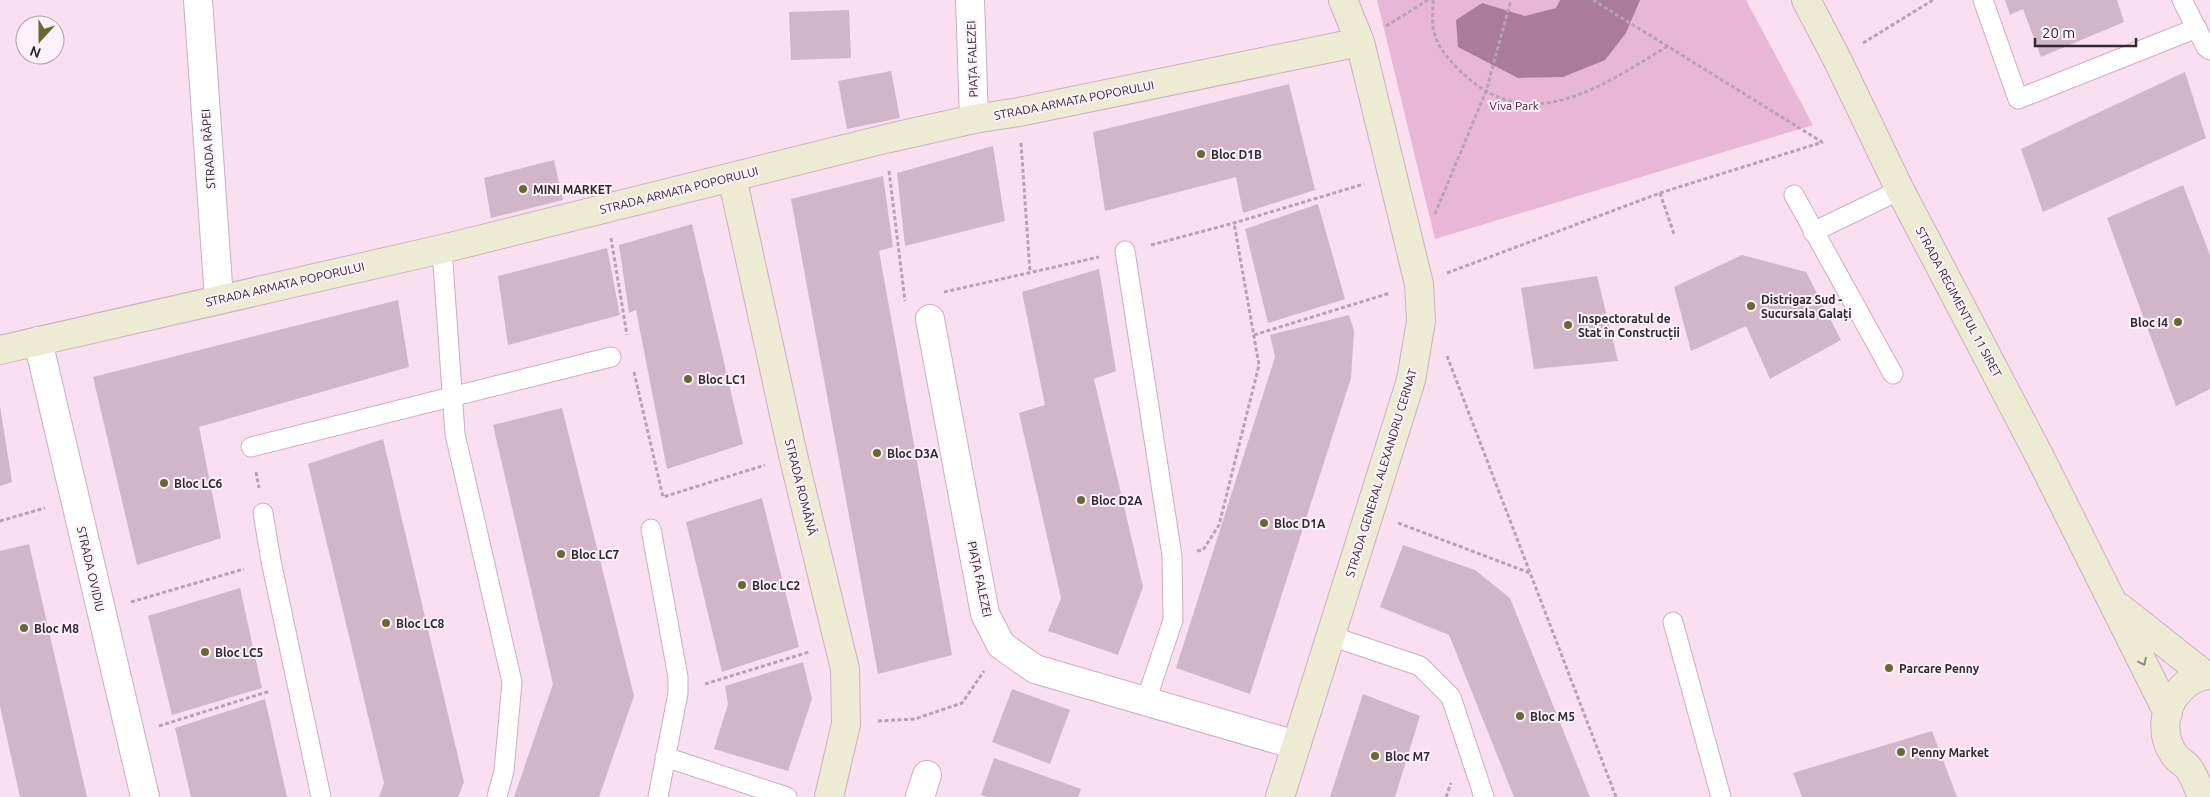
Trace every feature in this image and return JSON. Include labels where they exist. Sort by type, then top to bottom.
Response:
[{"type":"street","name":"STRADA RÂPEI","points":[[198,0],[219,299]]},
{"type":"street","name":"PIAȚA FALEZEI","points":[[970,0],[974,119]]},
{"type":"street","name":"STRADA GENERAL ALEXANDRU CERNAT","points":[[1280,797],[1412,380],[1421,321],[1419,284],[1393,174],[1360,42],[1343,0]]},
{"type":"street","name":"STRADA REGIMENTUL 11 SIRET","points":[[1806,0],[1837,59],[1900,190],[2040,457],[2168,713]]},
{"type":"street","name":"STRADA ARMATA POPORULUI","points":[[0,350],[442,249],[974,119],[1019,112],[1360,42]]},
{"type":"street","name":"STRADA ROMÂNĂ","points":[[732,177],[793,455],[840,642],[845,669],[846,724],[829,797]]},
{"type":"street","name":"PIAȚA FALEZEI","points":[[929,307],[985,614],[1001,645],[1035,669],[1296,745]]},
{"type":"street","name":"STRADA OVIDIU","points":[[38,341],[146,797]]},
{"type":"street","points":[[2114,603],[2207,675]]},
{"type":"street","points":[[2201,778],[2176,757],[2167,742],[2165,732],[2171,699],[2186,683],[2207,675]]},
{"type":"lane","points":[[1983,0],[2018,99],[2196,28]]},
{"type":"lane","points":[[2182,0],[2210,50]]},
{"type":"lane","points":[[1812,232],[1900,190]]},
{"type":"lane","points":[[1794,195],[1812,232],[1892,374]]},
{"type":"lane","points":[[442,249],[454,396],[455,434],[512,682],[504,771],[497,797]]},
{"type":"lane","points":[[1125,251],[1172,556],[1173,620],[1146,701]]},
{"type":"lane","points":[[251,447],[611,357]]},
{"type":"lane","points":[[263,513],[271,561],[321,797]]},
{"type":"lane","points":[[651,529],[678,677],[678,693],[658,797]]},
{"type":"lane","points":[[1673,622],[1722,797]]},
{"type":"lane","points":[[1331,636],[1420,666],[1451,697],[1484,797]]},
{"type":"lane","points":[[665,757],[787,797]]},
{"type":"path","points":[[1360,42],[1428,0]]},
{"type":"path","points":[[1433,0],[1433,29],[1442,49],[1455,67],[1486,91],[1511,101],[1532,104],[1553,103],[1573,98],[1598,88],[1668,46]]},
{"type":"path","points":[[1432,219],[1486,91],[1511,0]]},
{"type":"path","points":[[1254,335],[1419,284],[1660,193],[1823,142],[1592,0]]},
{"type":"path","points":[[1837,59],[1933,0]]},
{"type":"path","points":[[1019,112],[1030,272]]},
{"type":"path","points":[[893,200],[906,303],[929,307],[1030,272],[1125,251],[1234,223],[1393,174]]},
{"type":"path","points":[[1660,193],[1674,234]]},
{"type":"path","points":[[606,208],[630,351],[611,357]]},
{"type":"path","points":[[1172,556],[1203,550],[1219,525],[1260,365],[1234,223]]},
{"type":"path","points":[[1421,321],[1444,349],[1616,797]]},
{"type":"path","points":[[633,370],[663,498],[793,455]]},
{"type":"path","points":[[251,447],[263,513]]},
{"type":"path","points":[[0,521],[75,500]]},
{"type":"path","points":[[1369,513],[1530,573]]},
{"type":"path","points":[[101,611],[271,561]]},
{"type":"path","points":[[678,693],[840,642]]},
{"type":"path","points":[[846,724],[915,719],[962,704],[1001,645]]},
{"type":"path","points":[[131,735],[297,682]]},
{"type":"green space","name":"Viva Park","points":[[1377,0],[1746,0],[1813,125],[1435,239]]},
{"type":"shaded area","points":[[1560,0],[1640,0],[1626,33],[1605,60],[1563,77],[1518,78],[1458,47],[1456,20],[1482,3],[1525,16],[1556,8]]},
{"type":"building","points":[[2005,0],[2117,0],[2124,22],[2041,57],[2023,9],[2010,15]]},
{"type":"building","points":[[849,10],[851,58],[791,60],[789,12]]},
{"type":"building","points":[[891,71],[900,118],[847,129],[838,81]]},
{"type":"building","points":[[2185,72],[2206,138],[2043,212],[2021,149]]},
{"type":"building","name":"Bloc D1B","points":[[1289,84],[1315,190],[1243,213],[1236,177],[1105,211],[1093,132]]},
{"type":"building","points":[[993,146],[1005,221],[905,246],[897,173]]},
{"type":"building","name":"MINI MARKET","points":[[554,160],[563,200],[491,218],[484,178]]},
{"type":"building","name":"Bloc D3A","points":[[883,176],[893,247],[879,251],[952,655],[878,674],[791,199]]},
{"type":"building","name":"Bloc I4","points":[[2183,185],[2210,255],[2210,389],[2176,406],[2107,218]]},
{"type":"building","points":[[1318,204],[1345,299],[1268,323],[1245,229]]},
{"type":"building","name":"Bloc LC1","points":[[692,224],[743,444],[667,469],[636,310],[629,313],[619,245]]},
{"type":"building","points":[[607,248],[620,315],[508,345],[498,276]]},
{"type":"building","name":"Distrigaz Sud - Sucursala Galați","points":[[1742,255],[1806,272],[1841,340],[1770,379],[1746,326],[1691,351],[1674,287]]},
{"type":"building","name":"Bloc D2A","points":[[1099,269],[1116,371],[1094,379],[1143,587],[1118,655],[1048,631],[1061,598],[1019,413],[1045,405],[1022,292]]},
{"type":"building","name":"Inspectoratul de Stat în Construcții","points":[[1597,276],[1618,361],[1534,369],[1521,288]]},
{"type":"building","name":"Bloc LC6","points":[[398,300],[409,367],[199,427],[221,538],[137,565],[93,377]]},
{"type":"building","name":"Bloc D1A","points":[[1349,315],[1354,331],[1351,378],[1250,694],[1176,668],[1275,357],[1270,335]]},
{"type":"building","points":[[0,406],[12,482],[0,486]]},
{"type":"building","name":"Bloc LC7","points":[[562,408],[634,696],[599,797],[514,797],[553,684],[493,425]]},
{"type":"building","name":"Bloc LC8","points":[[383,439],[464,782],[458,797],[379,797],[384,783],[308,464]]},
{"type":"building","name":"Bloc LC2","points":[[762,498],[799,647],[722,672],[686,522]]},
{"type":"building","name":"Bloc M8","points":[[29,544],[87,797],[20,797],[0,706],[0,551]]},
{"type":"building","name":"Bloc M5","points":[[1403,545],[1475,570],[1510,598],[1590,797],[1514,797],[1449,635],[1380,607]]},
{"type":"building","name":"Bloc LC5","points":[[240,588],[262,688],[172,715],[148,616]]},
{"type":"building","points":[[803,662],[812,699],[788,771],[714,749],[728,704],[725,686]]},
{"type":"building","points":[[1012,689],[1070,710],[1050,764],[992,742]]},
{"type":"building","name":"Bloc M7","points":[[1363,694],[1420,716],[1395,797],[1330,797]]},
{"type":"building","points":[[265,699],[287,797],[191,797],[175,728]]},
{"type":"building","name":"Penny Market","points":[[1932,731],[1957,797],[1802,797],[1793,773]]},
{"type":"building","points":[[994,758],[1081,789],[1078,797],[988,797],[981,795]]},
{"type":"place","name":"Bloc D1B","points":[[1201,154]]},
{"type":"place","name":"MINI MARKET","points":[[523,189]]},
{"type":"place","name":"Distrigaz Sud - Sucursala Galați","points":[[1751,306]]},
{"type":"place","name":"Bloc I4","points":[[2178,322]]},
{"type":"place","name":"Inspectoratul de Stat în Construcții","points":[[1568,325]]},
{"type":"place","name":"Bloc LC1","points":[[688,379]]},
{"type":"place","name":"Bloc D3A","points":[[877,453]]},
{"type":"place","name":"Bloc LC6","points":[[164,483]]},
{"type":"place","name":"Bloc D2A","points":[[1081,500]]},
{"type":"place","name":"Bloc D1A","points":[[1264,523]]},
{"type":"place","name":"Bloc LC7","points":[[561,554]]},
{"type":"place","name":"Bloc LC2","points":[[742,585]]},
{"type":"place","name":"Bloc LC8","points":[[386,623]]},
{"type":"place","name":"Bloc M8","points":[[24,628]]},
{"type":"place","name":"Bloc LC5","points":[[205,652]]},
{"type":"place","name":"Parcare Penny","points":[[1889,668]]},
{"type":"place","name":"Bloc M5","points":[[1520,716]]},
{"type":"place","name":"Penny Market","points":[[1901,752]]},
{"type":"place","name":"Bloc M7","points":[[1375,756]]}]
